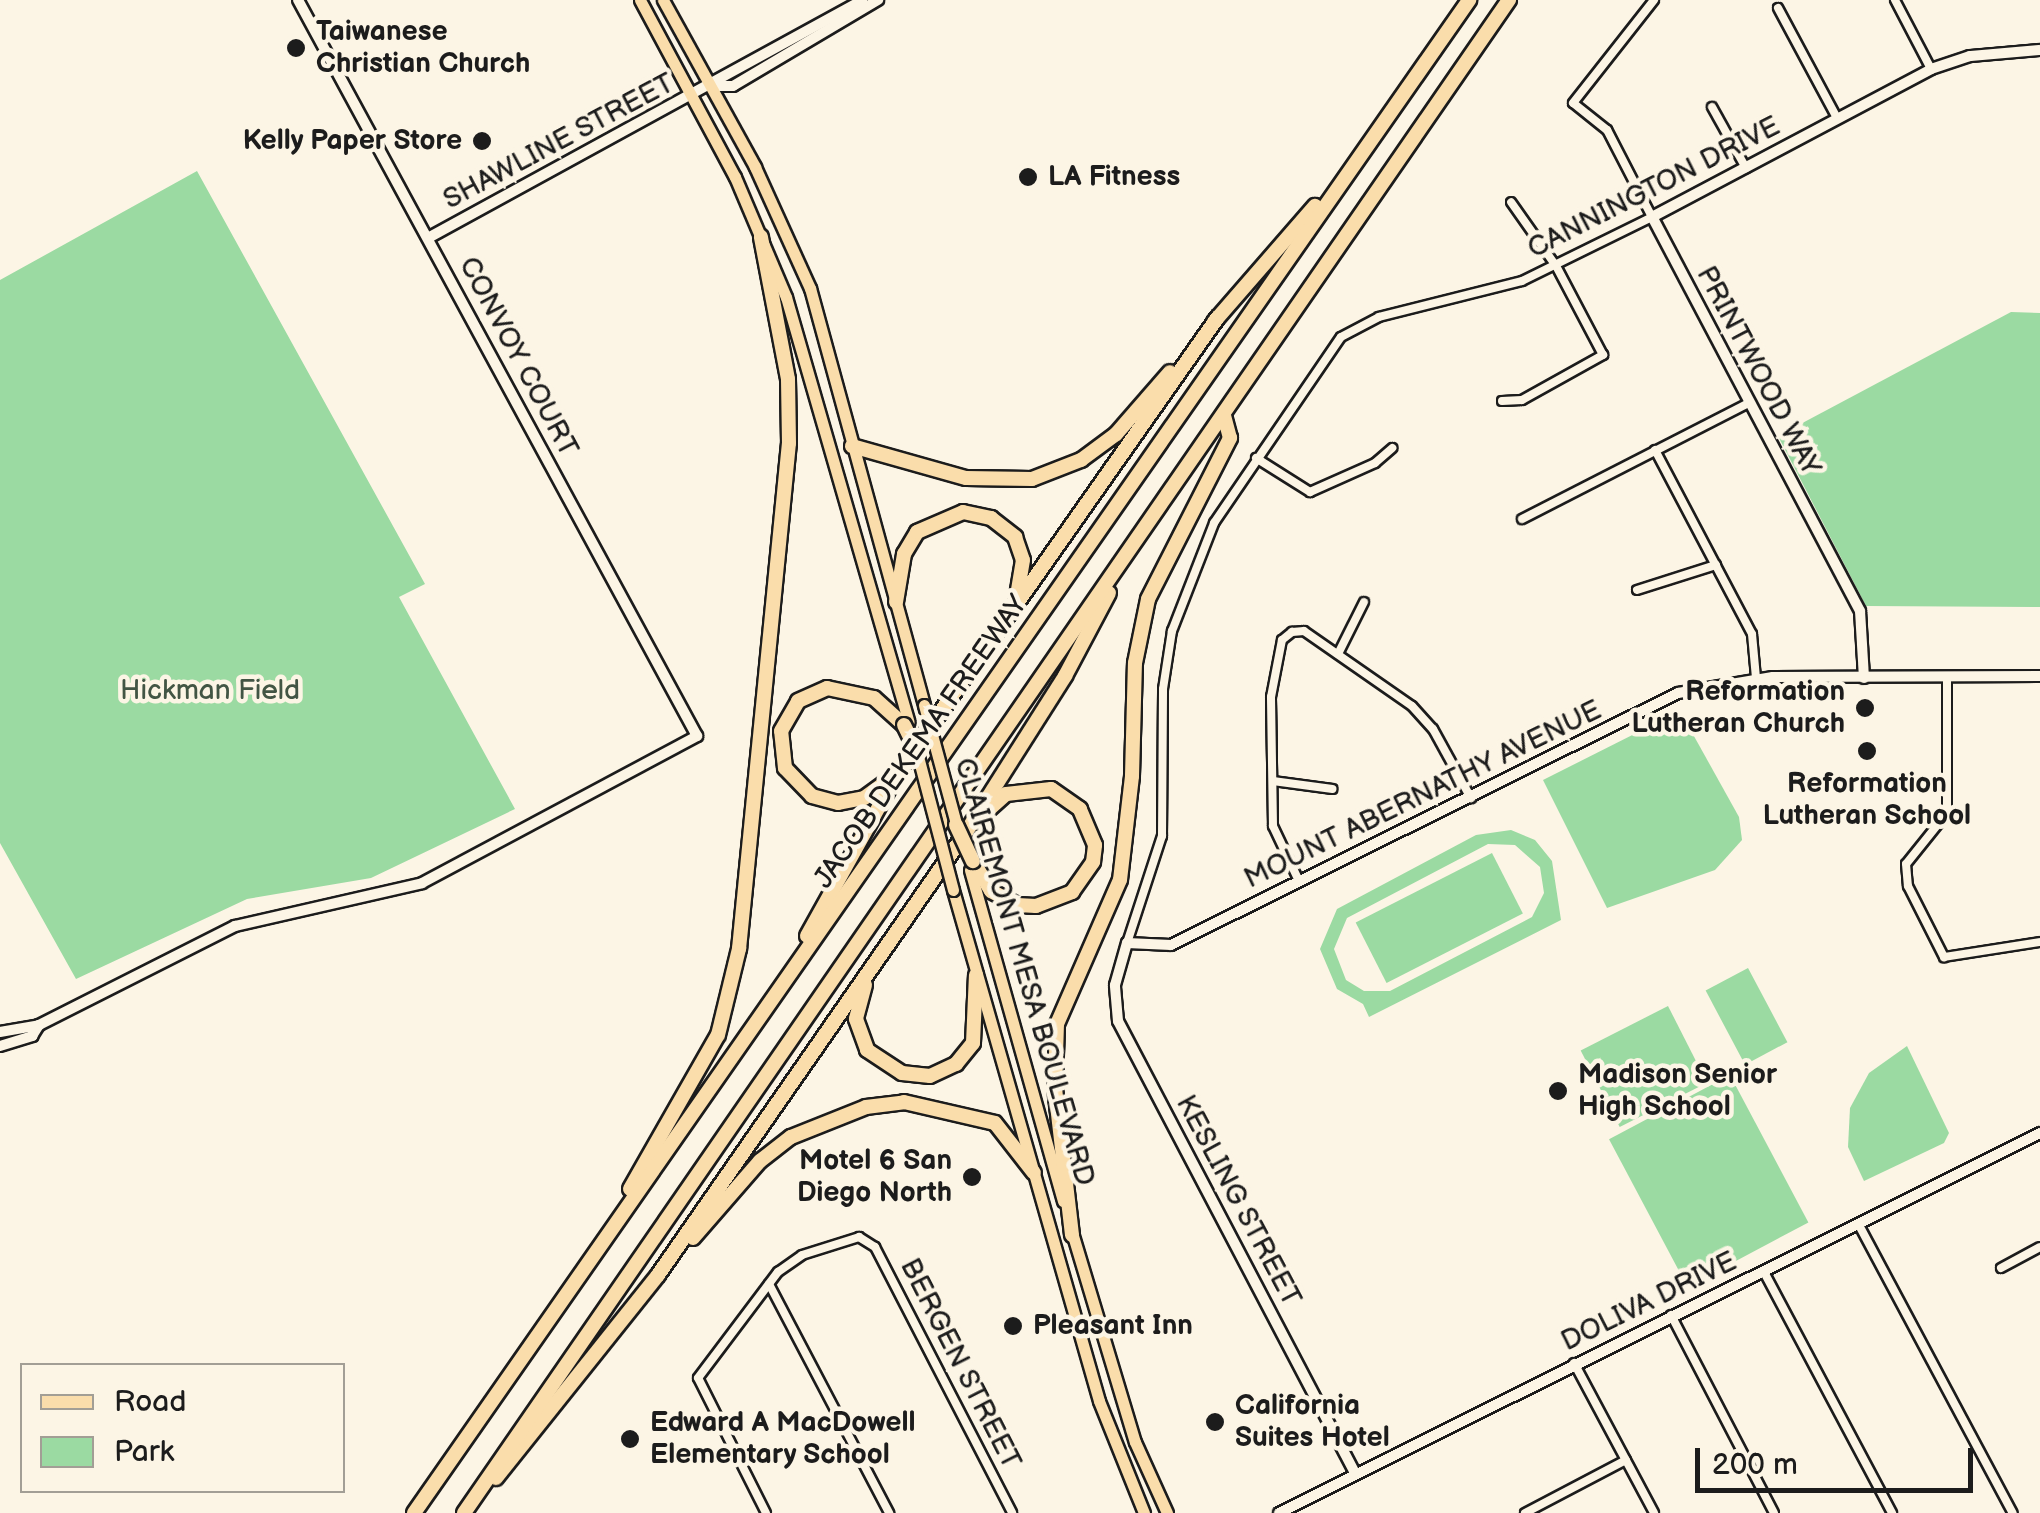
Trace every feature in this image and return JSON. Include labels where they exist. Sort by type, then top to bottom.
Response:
[{"type":"highway","name":"JACOB DEKEMA FREEWAY","points":[[414,1513],[1468,0]]},
{"type":"highway","points":[[465,1513],[1508,0]]},
{"type":"highway","points":[[852,446],[966,478],[1032,479],[1081,460],[1116,434],[1361,154]]},
{"type":"highway","points":[[587,1265],[718,1035],[731,998],[789,443],[788,379],[762,237]]},
{"type":"highway","points":[[782,985],[898,774],[1002,634],[1218,316]]},
{"type":"highway","points":[[1072,1235],[1056,1087],[1058,1024],[1120,880],[1135,663],[1148,599],[1230,438],[1224,415]]},
{"type":"highway","points":[[896,602],[904,554],[918,532],[947,514],[979,514],[1013,536],[1023,560],[1022,588],[1002,634]]},
{"type":"highway","points":[[658,1275],[888,942],[1065,676],[1138,538]]},
{"type":"highway","points":[[898,774],[864,798],[838,803],[812,796],[785,768],[782,731],[798,701],[827,688],[874,698],[906,724],[917,752]]},
{"type":"highway","points":[[1026,787],[1066,797],[1080,809],[1095,844],[1085,879],[1072,892],[1036,906],[1017,904],[991,891],[971,866],[961,828],[1006,794],[1026,787]]},
{"type":"highway","points":[[888,942],[856,1019],[867,1050],[902,1073],[942,1072],[966,1054],[979,1022],[976,975]]},
{"type":"highway","points":[[465,1513],[658,1275],[760,1161],[791,1136],[866,1107],[904,1102],[995,1123],[1034,1173]]},
{"type":"main road","points":[[640,0],[693,96],[762,237],[813,378],[906,724]]},
{"type":"main road","name":"CLAIREMONT MESA BOULEVARD","points":[[663,0],[810,288],[961,828]]},
{"type":"main road","name":"CLAIREMONT MESA BOULEVARD","points":[[917,752],[976,975],[1107,1428],[1144,1513]]},
{"type":"main road","name":"CLAIREMONT MESA BOULEVARD","points":[[971,866],[1072,1235],[1130,1426],[1167,1513]]},
{"type":"street","name":"CONVOY COURT","points":[[39,1025],[236,926],[422,882],[698,736],[298,0]]},
{"type":"street","name":"SHAWLINE STREET","points":[[428,238],[862,0]]},
{"type":"street","name":"SHAWLINE STREET","points":[[710,86],[733,86],[878,0]]},
{"type":"street","name":"PRINTWOOD WAY","points":[[1654,0],[1574,103],[1606,130],[1860,611],[1864,678]]},
{"type":"street","points":[[1895,0],[1932,69]]},
{"type":"street","points":[[1778,8],[1837,118]]},
{"type":"street","name":"CANNINGTON DRIVE","points":[[1127,943],[1162,836],[1164,689],[1172,630],[1214,523],[1341,337],[1379,317],[1556,266],[1932,69],[1970,56],[2040,50]]},
{"type":"street","points":[[1712,106],[1746,168]]},
{"type":"street","points":[[1502,401],[1522,400],[1603,355],[1556,266],[1511,202]]},
{"type":"street","points":[[1522,520],[1749,403]]},
{"type":"street","points":[[1256,458],[1310,492],[1392,448]]},
{"type":"street","points":[[1655,450],[1752,634],[1756,678]]},
{"type":"street","points":[[1637,590],[1716,564]]},
{"type":"street","points":[[1338,654],[1364,602]]},
{"type":"street","points":[[1298,880],[1274,826],[1272,698],[1282,640],[1304,631],[1424,717],[1470,798]]},
{"type":"street","name":"MOUNT ABERNATHY AVENUE","points":[[1127,943],[1171,945],[1470,798],[1654,702],[1756,678],[2040,676]]},
{"type":"street","points":[[1947,677],[1947,813],[1906,864],[1908,886],[1944,957],[2040,942]]},
{"type":"street","points":[[1273,781],[1332,789]]},
{"type":"street","name":"KESLING STREET","points":[[1127,943],[1114,985],[1118,1021],[1355,1472]]},
{"type":"street","points":[[0,1032],[39,1025]]},
{"type":"street","points":[[0,1046],[32,1036],[39,1025]]},
{"type":"street","name":"DOLIVA DRIVE","points":[[1279,1513],[2040,1133]]},
{"type":"street","points":[[1860,1226],[2013,1513]]},
{"type":"street","name":"BERGEN STREET","points":[[768,1284],[802,1255],[839,1240],[865,1239],[1012,1513]]},
{"type":"street","points":[[2001,1268],[2040,1247]]},
{"type":"street","points":[[1764,1272],[1892,1513]]},
{"type":"street","points":[[766,1513],[698,1383],[768,1284],[889,1513]]},
{"type":"street","points":[[1671,1316],[1774,1513]]},
{"type":"street","points":[[1574,1363],[1654,1513]]},
{"type":"street","points":[[1525,1513],[1626,1460]]},
{"type":"green space","name":"Hickman Field","points":[[197,171],[425,584],[399,597],[515,809],[371,878],[247,899],[76,979],[0,843],[0,280]]},
{"type":"green space","points":[[2011,312],[2040,313],[2040,607],[1866,606],[1778,436]]},
{"type":"green space","points":[[1680,711],[1739,817],[1742,840],[1715,870],[1607,908],[1543,780]]},
{"type":"green space","points":[[1511,830],[1535,840],[1552,861],[1561,920],[1369,1017],[1363,1004],[1337,989],[1320,949],[1337,909],[1476,835]],"holes":[[[1488,844],[1515,845],[1540,867],[1544,893],[1532,917],[1390,991],[1364,991],[1346,980],[1334,949],[1347,918]]]},
{"type":"green space","points":[[1492,853],[1523,914],[1387,983],[1356,922]]},
{"type":"green space","points":[[1748,968],[1787,1042],[1745,1065],[1706,991]]},
{"type":"green space","points":[[1668,1006],[1707,1083],[1620,1127],[1581,1050]]},
{"type":"green space","points":[[1907,1046],[1949,1133],[1944,1143],[1864,1181],[1848,1147],[1850,1108],[1869,1073]]},
{"type":"green space","points":[[1730,1075],[1808,1222],[1687,1287],[1609,1139]]},
{"type":"place","name":"Taiwanese Christian Church","points":[[296,48]]},
{"type":"place","name":"Kelly Paper Store","points":[[482,141]]},
{"type":"place","name":"LA Fitness","points":[[1028,177]]},
{"type":"place","name":"Reformation Lutheran Church","points":[[1865,708]]},
{"type":"place","name":"Reformation Lutheran School","points":[[1867,751]]},
{"type":"place","name":"Madison Senior High School","points":[[1558,1091]]},
{"type":"place","name":"Motel 6 San Diego North","points":[[972,1177]]},
{"type":"place","name":"Pleasant Inn","points":[[1013,1326]]},
{"type":"place","name":"California Suites Hotel","points":[[1215,1422]]},
{"type":"place","name":"Edward A MacDowell Elementary School","points":[[630,1439]]}]
